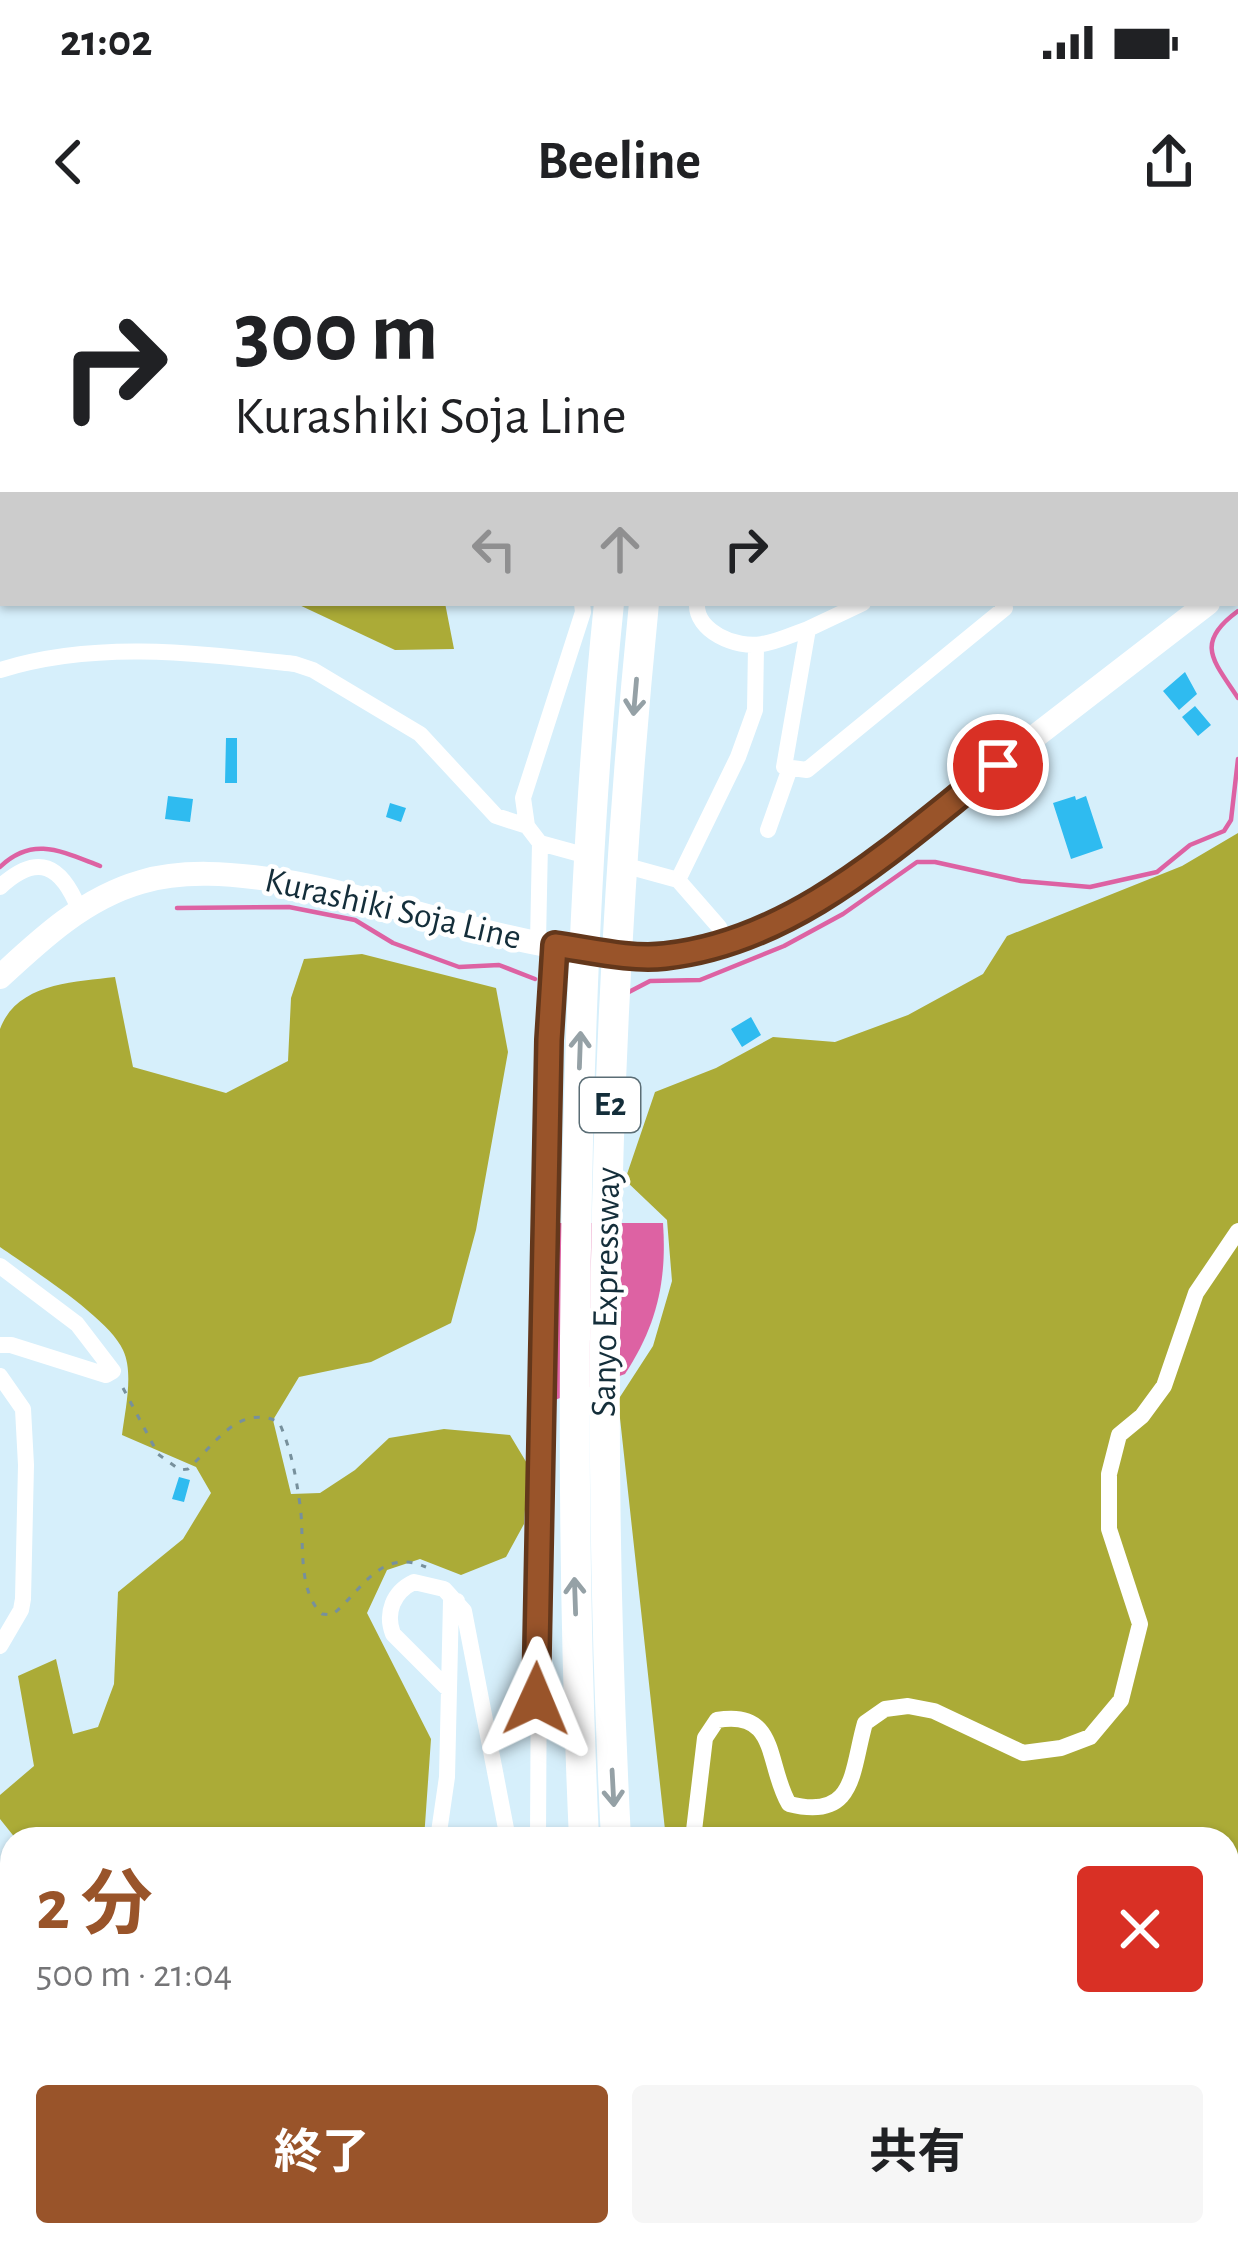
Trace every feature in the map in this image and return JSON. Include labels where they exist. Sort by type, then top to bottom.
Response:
[{"type":"highway","name":"Sanyo Expressway","points":[[608,606],[584,904],[578,1108],[588,1419],[615,1827]]},
{"type":"highway","name":"Sanyo Expressway","points":[[584,1827],[575,1577],[609,1130],[627,792],[647,606]]},
{"type":"main road","name":"Kurashiki Soja Line","points":[[0,977],[79,909],[142,881],[208,874],[312,886],[546,944],[663,956],[728,944],[767,930],[858,873],[1204,606]]},
{"type":"street","points":[[538,1827],[549,1040],[540,843],[527,826],[523,798],[582,606]]},
{"type":"street","points":[[697,606],[696,615],[707,631],[756,646],[857,606]]},
{"type":"street","points":[[808,629],[784,767],[806,770],[1004,606]]},
{"type":"street","points":[[678,880],[738,758],[755,710],[756,646]]},
{"type":"street","points":[[0,670],[72,653],[176,651],[296,664],[420,734],[496,816],[527,826]]},
{"type":"street","points":[[768,830],[790,768]]},
{"type":"street","points":[[540,843],[678,880],[728,944]]},
{"type":"street","points":[[0,887],[31,866],[45,867],[70,886],[79,909]]},
{"type":"street","points":[[694,1827],[705,1738],[717,1720],[735,1717],[752,1722],[766,1734],[777,1784],[790,1804],[811,1810],[834,1805],[847,1794],[865,1724],[885,1709],[908,1706],[934,1711],[1023,1753],[1060,1748],[1090,1737],[1121,1700],[1139,1624],[1109,1529],[1109,1474],[1119,1435],[1142,1416],[1164,1386],[1196,1293],[1238,1231]]},
{"type":"street","points":[[0,1266],[77,1324],[113,1371],[106,1375],[11,1345],[0,1346]]},
{"type":"street","points":[[0,1376],[21,1402],[26,1465],[23,1599],[0,1646]]},
{"type":"street","points":[[446,1687],[393,1634],[391,1609],[404,1587],[426,1583],[450,1595],[464,1611],[506,1827]]},
{"type":"street","points":[[440,1827],[446,1777],[450,1595]]},
{"type":"path","points":[[113,1371],[158,1454],[180,1470],[188,1468],[236,1422],[252,1416],[279,1423],[290,1448],[301,1511],[308,1592],[322,1614],[332,1615],[379,1568],[401,1562],[420,1563],[446,1584],[450,1595]]},
{"type":"shaded area","points":[[301,606],[446,606],[454,649],[395,650]]},
{"type":"shaded area","points":[[1238,833],[1238,1827],[665,1827],[618,1400],[653,1346],[672,1281],[667,1220],[625,1180],[655,1092],[716,1068],[773,1037],[835,1042],[908,1015],[983,974],[1007,936],[1182,866]]},
{"type":"shaded area","points":[[362,954],[496,988],[508,1052],[476,1230],[451,1323],[371,1362],[299,1377],[273,1420],[291,1494],[320,1493],[355,1470],[389,1438],[444,1429],[510,1435],[528,1465],[524,1524],[506,1557],[461,1575],[420,1559],[387,1570],[367,1613],[431,1739],[425,1827],[6,1827],[0,1819],[0,1795],[34,1766],[18,1676],[56,1659],[73,1734],[98,1727],[114,1684],[118,1592],[183,1539],[211,1493],[196,1467],[122,1435],[128,1369],[115,1337],[68,1294],[0,1247],[0,1029],[19,1002],[33,994],[115,977],[133,1067],[226,1093],[288,1061],[291,998],[304,959]]},
{"type":"shaded area","points":[[555,1223],[663,1223],[664,1244],[652,1320],[625,1374],[552,1401]]},
{"type":"building","points":[[1185,672],[1197,694],[1179,710],[1163,691]]},
{"type":"building","points":[[1195,706],[1211,725],[1198,736],[1182,717]]},
{"type":"building","points":[[226,738],[237,738],[237,783],[225,783]]},
{"type":"building","points":[[168,796],[193,799],[190,822],[165,819]]},
{"type":"building","points":[[1075,796],[1076,800],[1086,796],[1103,848],[1071,859],[1053,803]]},
{"type":"building","points":[[390,803],[406,808],[401,822],[386,817]]},
{"type":"building","points":[[751,1017],[761,1035],[742,1047],[731,1029]]},
{"type":"building","points":[[179,1477],[190,1480],[184,1502],[172,1499]]},
{"type":"waterway","points":[[1238,611],[1224,622],[1212,643],[1215,662],[1238,698]]},
{"type":"waterway","points":[[625,994],[650,981],[700,980],[784,946],[843,914],[917,862],[1021,881],[1090,887],[1157,872],[1190,845],[1224,831],[1231,820],[1238,759]]},
{"type":"waterway","points":[[0,867],[36,849],[100,866]]},
{"type":"waterway","points":[[177,908],[289,907],[355,920],[393,943],[459,967],[499,965],[535,979]]},
{"type":"route","points":[[536,1699],[549,1040],[555,945],[663,956],[728,944],[767,930],[858,873],[998,765]]}]
